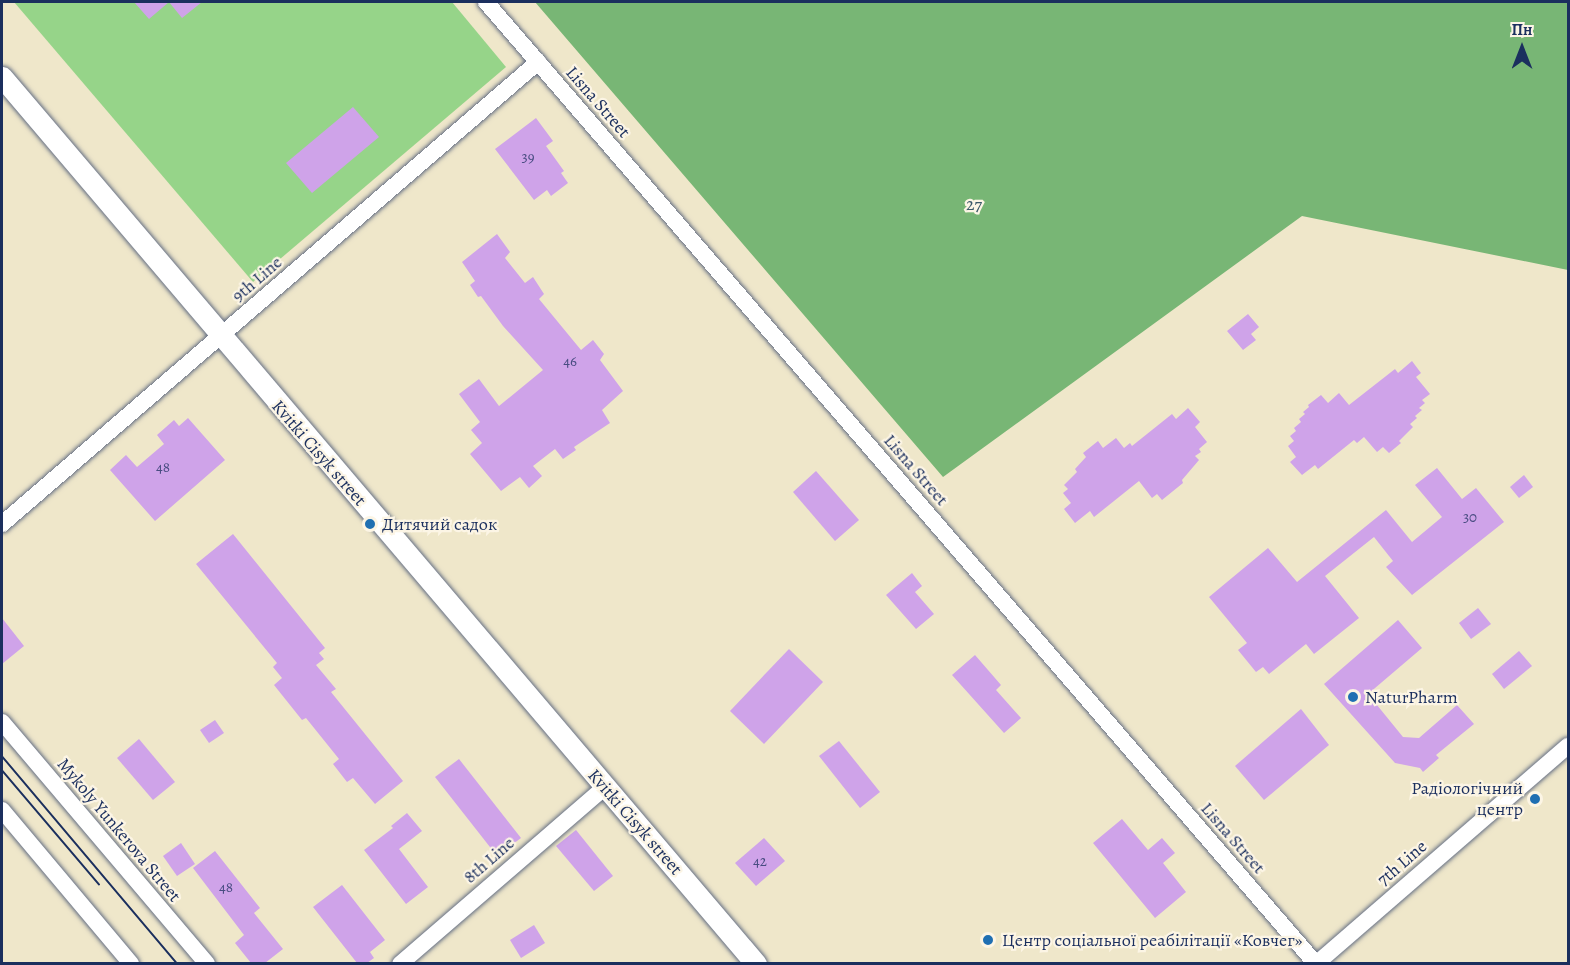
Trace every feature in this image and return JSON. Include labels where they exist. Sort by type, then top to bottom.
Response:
[{"type":"street","name":"Lisna Street","points":[[486,2],[1316,963]]},
{"type":"street","name":"9th Line","points":[[2,524],[538,62]]},
{"type":"street","name":"Kvitki Cisyk street","points":[[2,77],[756,963]]},
{"type":"street","name":"Mykoly Yunkerova Street","points":[[2,722],[207,963]]},
{"type":"street","name":"7th Line","points":[[1316,963],[1569,746]]},
{"type":"street","name":"8th Line","points":[[400,963],[605,787]]},
{"type":"street","points":[[2,810],[131,963]]},
{"type":"green space","points":[[14,2],[452,2],[506,67],[253,282]]},
{"type":"green space","name":"27","points":[[535,2],[1568,2],[1568,270],[1302,216],[943,477]]},
{"type":"building","points":[[134,2],[169,2],[149,19]]},
{"type":"building","points":[[169,2],[202,2],[182,18]]},
{"type":"building","points":[[353,107],[379,137],[312,193],[286,163]]},
{"type":"building","points":[[536,118],[553,141],[546,146],[564,171],[561,173],[568,183],[551,196],[547,190],[534,200],[495,149]]},
{"type":"building","points":[[497,234],[510,252],[505,258],[525,283],[533,277],[544,294],[539,299],[581,350],[593,340],[604,354],[600,360],[623,391],[602,410],[610,423],[574,447],[576,450],[563,459],[555,449],[533,466],[542,476],[529,488],[520,477],[501,491],[470,454],[482,443],[471,430],[480,422],[459,394],[479,379],[499,406],[543,370],[503,326],[481,296],[478,297],[470,285],[475,281],[462,262]]},
{"type":"building","points":[[1248,314],[1259,327],[1251,334],[1256,340],[1243,350],[1227,331]]},
{"type":"building","points":[[1412,361],[1421,373],[1416,377],[1430,394],[1422,400],[1425,403],[1419,408],[1422,410],[1410,424],[1413,427],[1399,441],[1401,443],[1389,453],[1383,447],[1377,452],[1364,437],[1357,443],[1354,440],[1318,469],[1315,465],[1302,475],[1290,462],[1296,457],[1288,446],[1294,441],[1290,436],[1296,431],[1294,428],[1301,422],[1299,419],[1305,414],[1303,412],[1309,407],[1308,405],[1321,395],[1328,403],[1339,393],[1349,405],[1395,369],[1398,373]]},
{"type":"building","points":[[1188,408],[1200,422],[1195,427],[1207,442],[1199,449],[1201,452],[1195,456],[1199,460],[1182,480],[1183,483],[1162,500],[1157,494],[1152,498],[1139,481],[1094,517],[1090,511],[1075,523],[1064,509],[1071,503],[1063,493],[1068,489],[1064,485],[1077,472],[1075,469],[1086,457],[1083,453],[1098,441],[1103,448],[1116,438],[1124,448],[1130,443],[1132,446],[1172,414],[1176,419]]},
{"type":"building","points":[[188,418],[225,460],[155,521],[110,470],[126,455],[137,467],[164,444],[157,435],[174,420],[179,426]]},
{"type":"building","points":[[1437,468],[1462,499],[1476,488],[1504,522],[1412,595],[1386,567],[1393,561],[1374,537],[1325,576],[1359,618],[1314,654],[1306,644],[1269,674],[1263,667],[1256,672],[1238,650],[1247,643],[1209,597],[1268,548],[1297,582],[1386,510],[1412,542],[1442,517],[1415,485]]},
{"type":"building","points":[[816,471],[859,520],[835,541],[793,492]]},
{"type":"building","points":[[1524,475],[1533,487],[1519,498],[1510,487]]},
{"type":"building","points":[[233,534],[325,648],[319,653],[324,659],[316,665],[336,689],[331,692],[403,781],[375,804],[353,778],[347,782],[333,764],[339,759],[306,718],[302,720],[274,685],[282,678],[273,667],[277,663],[196,564]]},
{"type":"building","points":[[912,573],[922,586],[915,592],[934,614],[916,629],[886,595]]},
{"type":"building","points":[[1478,608],[1491,624],[1471,639],[1459,623]]},
{"type":"building","points":[[2,618],[24,646],[2,664]]},
{"type":"building","name":"NaturPharm","points":[[1398,620],[1422,648],[1368,694],[1403,737],[1419,738],[1457,705],[1474,724],[1436,755],[1439,758],[1423,772],[1420,768],[1395,763],[1324,684]]},
{"type":"building","points":[[789,649],[823,682],[764,744],[730,711]]},
{"type":"building","points":[[1519,651],[1532,666],[1504,689],[1492,674]]},
{"type":"building","points":[[975,655],[1001,685],[996,690],[1021,718],[1004,733],[952,675]]},
{"type":"building","points":[[1301,709],[1329,745],[1264,800],[1235,766]]},
{"type":"building","points":[[215,720],[224,733],[209,743],[200,730]]},
{"type":"building","points":[[139,739],[175,782],[153,800],[117,758]]},
{"type":"building","points":[[839,741],[880,792],[860,808],[819,756]]},
{"type":"building","points":[[459,759],[521,838],[497,856],[435,777]]},
{"type":"building","points":[[407,813],[422,831],[399,849],[428,887],[406,904],[364,850],[393,828],[391,826]]},
{"type":"building","points":[[1122,819],[1148,850],[1162,838],[1175,853],[1163,863],[1186,892],[1155,918],[1093,843]]},
{"type":"building","points":[[576,830],[613,876],[594,891],[556,846]]},
{"type":"building","points":[[764,838],[785,861],[756,886],[735,863]]},
{"type":"building","points":[[181,843],[195,864],[177,876],[163,856]]},
{"type":"building","points":[[215,851],[260,908],[254,913],[283,949],[265,963],[251,963],[235,943],[244,935],[193,868]]},
{"type":"building","points":[[342,885],[385,940],[370,952],[374,958],[367,963],[357,963],[313,907]]},
{"type":"building","points":[[534,925],[545,943],[521,958],[510,940]]},
{"type":"tram line","points":[[2,756],[178,964]]},
{"type":"tram line","points":[[2,770],[99,884]]},
{"type":"place","name":"Дитячий садок","points":[[370,524]]},
{"type":"place","name":"NaturPharm","points":[[1353,697]]},
{"type":"place","name":"Радіологічний центр","points":[[1535,799]]},
{"type":"place","name":"Центр соціальної реабілітації «Ковчег»","points":[[988,940]]}]
